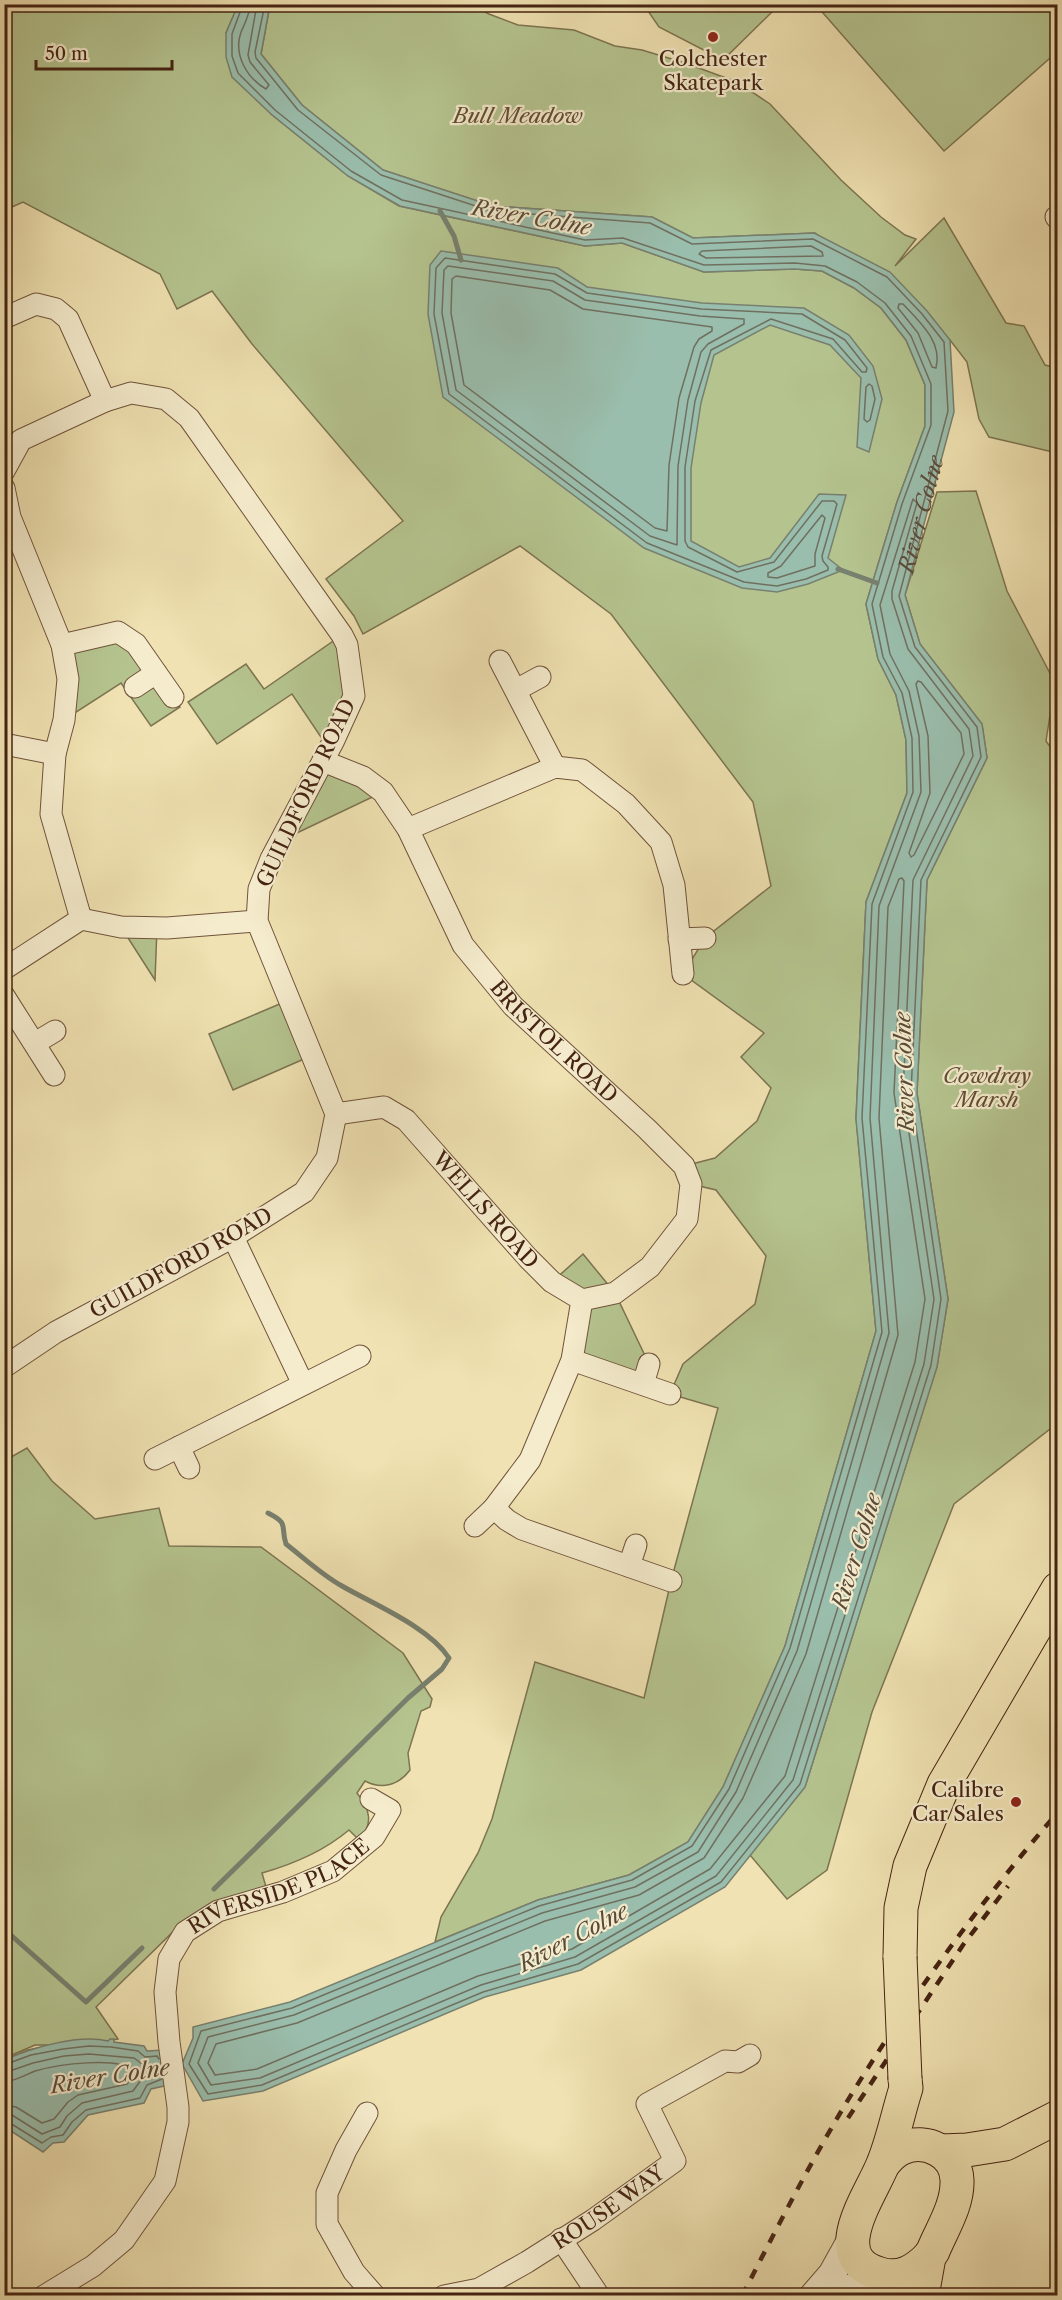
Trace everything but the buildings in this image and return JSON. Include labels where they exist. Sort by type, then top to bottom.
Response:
[{"type":"main road","points":[[905,2084],[925,2135],[951,2160],[956,2172],[955,2199],[929,2257],[904,2275],[878,2284],[858,2258],[852,2238],[856,2220],[884,2163],[905,2084],[900,1957],[901,1908],[910,1866],[944,1784],[1058,1589]]},
{"type":"main road","points":[[884,2163],[892,2154],[905,2147],[919,2145],[937,2149],[967,2150],[1005,2144],[1058,2117]]},
{"type":"main road","points":[[955,2199],[992,2162],[1005,2144]]},
{"type":"main road","points":[[922,2295],[929,2257]]},
{"type":"street","points":[[4,318],[36,304],[56,309],[68,319],[105,400]]},
{"type":"street","name":"GUILDFORD ROAD","points":[[4,471],[21,440],[105,400],[131,393],[166,399],[189,418],[342,635],[347,645],[354,696],[323,761],[271,859],[259,889],[257,921],[336,1114],[327,1158],[304,1192],[233,1237],[7,1359]]},
{"type":"street","points":[[4,488],[7,518],[62,645],[68,679],[64,720],[55,754],[51,814],[81,919]]},
{"type":"street","points":[[62,645],[118,632],[136,644],[173,697]]},
{"type":"street","points":[[500,661],[555,766]]},
{"type":"street","points":[[135,687],[156,673]]},
{"type":"street","points":[[516,690],[540,677]]},
{"type":"street","points":[[4,744],[55,754]]},
{"type":"street","name":"BRISTOL ROAD","points":[[323,761],[363,777],[383,792],[408,829],[463,945],[513,1006],[684,1166],[691,1184],[687,1219],[650,1267],[615,1293],[582,1300]]},
{"type":"street","points":[[408,829],[555,766],[582,770],[626,804],[661,842],[674,885],[683,974]]},
{"type":"street","points":[[4,969],[81,919],[130,927],[166,928],[257,921]]},
{"type":"street","points":[[679,939],[705,938]]},
{"type":"street","points":[[4,996],[54,1075]]},
{"type":"street","points":[[34,1043],[55,1031]]},
{"type":"street","name":"WELLS ROAD","points":[[336,1114],[384,1107],[406,1120],[528,1258],[552,1282],[582,1300]]},
{"type":"street","points":[[233,1237],[303,1384]]},
{"type":"street","points":[[475,1526],[494,1508],[530,1460],[572,1360],[582,1300]]},
{"type":"street","points":[[154,1459],[360,1356]]},
{"type":"street","points":[[572,1360],[646,1374],[670,1394]]},
{"type":"street","points":[[178,1447],[189,1468]]},
{"type":"street","points":[[494,1508],[507,1520],[522,1529],[671,1581]]},
{"type":"street","points":[[629,1566],[636,1545]]},
{"type":"street","name":"RIVERSIDE PLACE","points":[[44,2295],[93,2266],[124,2240],[165,2181],[178,2122],[178,2107],[166,2018],[165,1992],[169,1959],[185,1932],[218,1911],[283,1893],[333,1871],[374,1837],[390,1810],[372,1799]]},
{"type":"street","name":"ROUSE WAY","points":[[444,2295],[479,2289],[527,2262],[593,2220],[675,2161],[647,2104],[725,2061],[738,2062],[750,2055]]},
{"type":"street","points":[[367,2113],[346,2150],[327,2193],[327,2224],[354,2272],[375,2295]]},
{"type":"street","points":[[813,2295],[831,2274],[852,2238]]},
{"type":"street","points":[[561,2239],[599,2295]]},
{"type":"street","points":[[838,2295],[878,2284]]},
{"type":"green space","points":[[4,5],[238,5],[226,33],[271,114],[348,176],[399,206],[585,246],[622,243],[704,272],[795,269],[822,271],[854,288],[881,308],[906,340],[925,385],[925,426],[897,502],[866,604],[878,659],[896,695],[906,740],[907,793],[866,902],[856,1118],[876,1331],[785,1646],[723,1787],[688,1842],[629,1875],[538,1900],[435,1942],[441,1917],[478,1853],[492,1819],[535,1662],[644,1698],[671,1581],[718,1408],[670,1394],[683,1364],[755,1304],[766,1256],[716,1190],[691,1184],[684,1166],[715,1158],[757,1121],[771,1088],[741,1057],[764,1033],[683,974],[705,938],[771,886],[753,802],[611,614],[520,546],[363,634],[354,616],[326,579],[403,521],[252,344],[212,291],[177,309],[160,274],[23,202],[5,210]]},
{"type":"green space","name":"Bull Meadow","points":[[270,5],[472,5],[518,25],[574,30],[615,46],[642,50],[737,82],[770,104],[841,180],[881,217],[905,235],[916,239],[895,266],[944,218],[1006,323],[1024,326],[1045,365],[1057,368],[1057,453],[989,437],[979,419],[967,362],[950,340],[815,233],[693,238],[652,217],[493,206],[383,170],[302,105],[261,54]]},
{"type":"green space","name":"Colchester Skatepark","points":[[644,5],[767,5],[773,11],[723,60],[659,27]]},
{"type":"green space","points":[[816,5],[1051,5],[1057,11],[1057,52],[944,151]]},
{"type":"green space","name":"Cowdray Marsh","points":[[976,491],[1007,591],[1055,683],[1046,741],[1058,758],[1057,1414],[1050,1429],[954,1504],[872,1712],[827,1870],[787,1899],[750,1855],[805,1787],[937,1366],[948,1299],[917,1093],[927,880],[987,758],[982,724],[920,644],[905,595],[937,492]]},
{"type":"green space","points":[[118,632],[136,644],[180,707],[151,726],[121,683],[64,720],[62,645]]},
{"type":"green space","points":[[342,635],[354,696],[329,749],[292,694],[217,744],[188,702],[246,664],[264,689]]},
{"type":"green space","points":[[323,761],[383,792],[280,841]]},
{"type":"green space","points":[[121,927],[157,928],[155,980]]},
{"type":"green space","points":[[289,1000],[313,1055],[233,1090],[209,1034]]},
{"type":"green space","points":[[583,1254],[615,1293],[649,1364],[643,1384],[572,1360],[582,1301],[552,1282]]},
{"type":"green space","points":[[27,1448],[52,1481],[95,1519],[159,1508],[169,1546],[261,1547],[403,1653],[432,1699],[430,1707],[421,1711],[408,1753],[410,1770],[401,1779],[390,1784],[378,1785],[365,1781],[357,1793],[365,1805],[368,1816],[367,1828],[359,1840],[349,1830],[308,1856],[262,1873],[266,1887],[176,1929],[96,2007],[118,2039],[5,2060],[28,2050],[51,2045],[35,2045],[5,2058],[4,1461]]},
{"type":"water","name":"River Colne","points":[[270,4],[261,54],[302,105],[383,170],[493,206],[652,217],[693,238],[814,233],[890,272],[927,311],[950,340],[954,412],[905,595],[920,644],[982,724],[987,758],[927,880],[917,1093],[948,1299],[937,1367],[805,1787],[725,1887],[581,1970],[485,1997],[263,2091],[203,2101],[182,2064],[193,2038],[193,2027],[290,2002],[538,1900],[629,1875],[688,1842],[723,1787],[785,1646],[876,1331],[856,1119],[866,902],[907,793],[906,740],[896,695],[878,659],[866,604],[897,502],[925,426],[925,385],[906,340],[881,308],[854,288],[822,271],[795,269],[704,272],[622,243],[585,246],[400,206],[348,176],[271,114],[232,77],[226,57],[226,33],[238,5]]},
{"type":"water","points":[[441,251],[558,268],[587,287],[702,303],[804,308],[849,335],[873,366],[882,399],[869,452],[857,447],[861,378],[830,345],[770,325],[714,355],[701,403],[691,468],[691,541],[739,567],[770,558],[819,494],[846,495],[828,558],[843,570],[808,584],[777,592],[742,588],[644,548],[443,397],[428,314],[430,265]]},
{"type":"water","name":"River Colne","points":[[83,2039],[108,2041],[114,2039],[114,2042],[144,2046],[147,2051],[164,2050],[169,2085],[151,2089],[144,2103],[88,2115],[64,2142],[53,2143],[43,2152],[5,2127],[4,2060],[55,2043]]},
{"type":"waterway","points":[[440,211],[454,236],[461,260]]},
{"type":"waterway","points":[[838,569],[877,583]]},
{"type":"waterway","points":[[214,1889],[408,1698],[442,1669],[449,1658],[440,1647],[415,1626],[335,1582],[313,1566],[286,1544],[282,1523],[268,1513]]},
{"type":"waterway","points":[[4,1929],[86,2002],[142,1948]]},
{"type":"railway","points":[[742,2296],[818,2151],[890,2034],[982,1905],[1058,1812]]},
{"type":"railway","points":[[848,2118],[963,1945],[1008,1886]]},
{"type":"place","name":"Colchester Skatepark","points":[[713,37]]},
{"type":"place","name":"Calibre Car Sales","points":[[1016,1802]]}]
